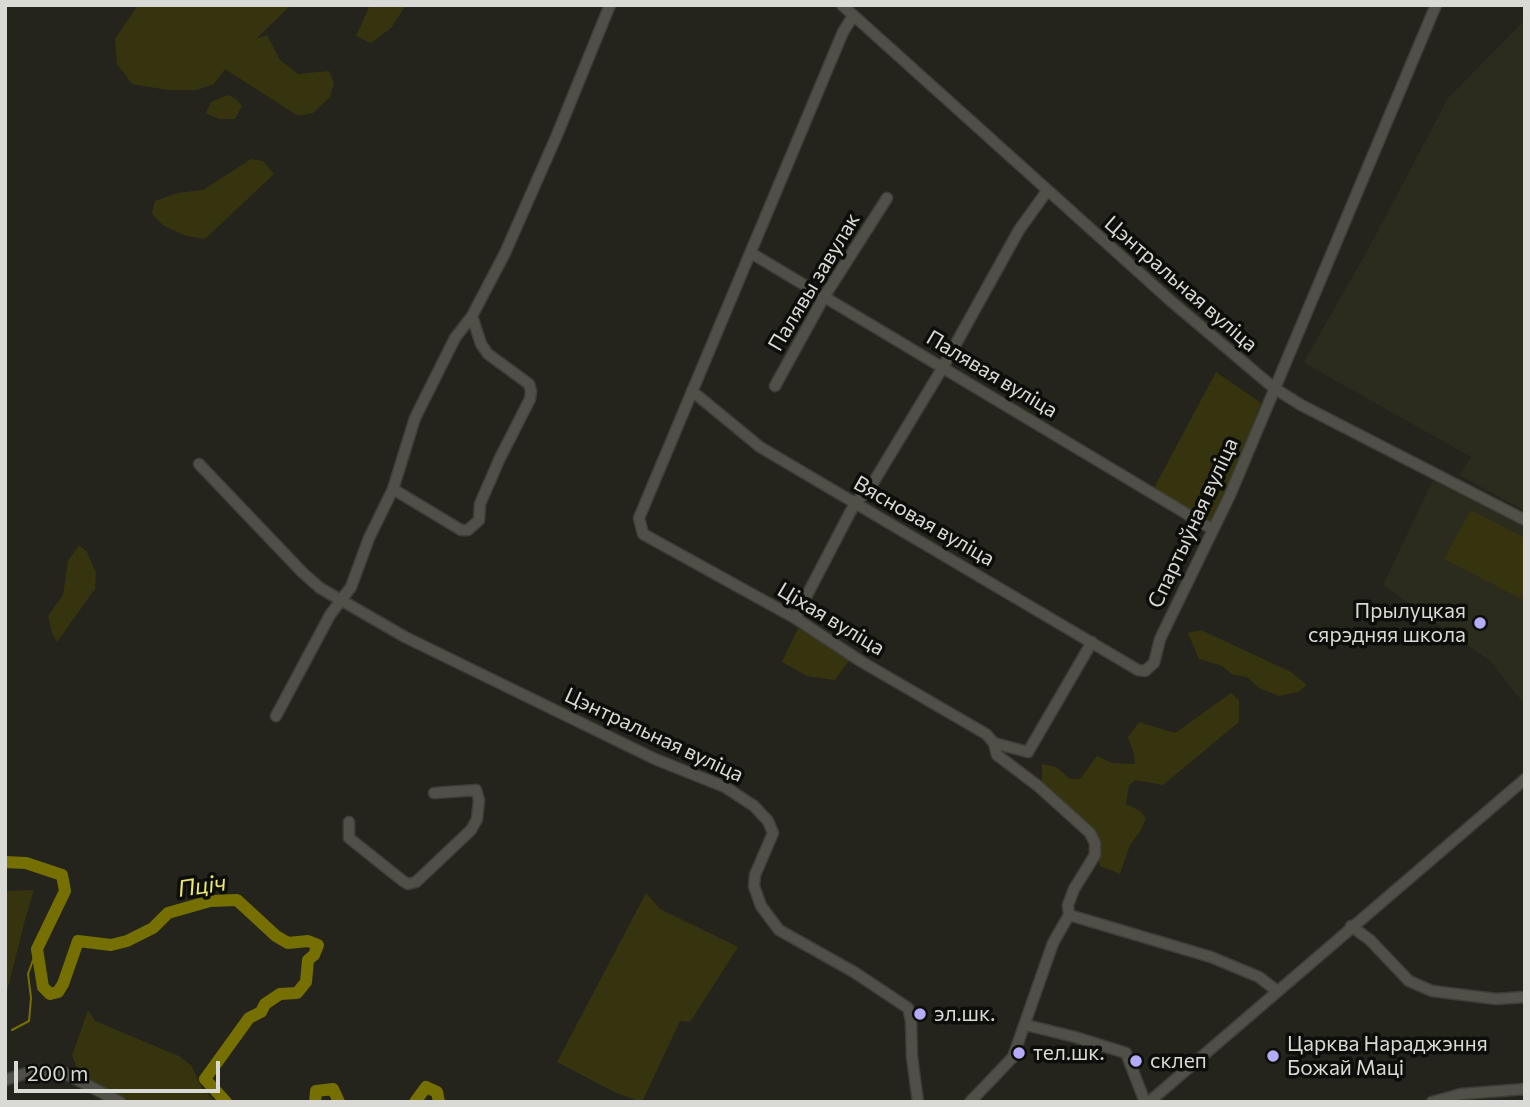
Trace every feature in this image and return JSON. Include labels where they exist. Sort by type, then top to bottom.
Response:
[{"type":"street","points":[[276,716],[330,615],[351,587],[369,538],[393,489],[415,418],[455,338],[472,316],[505,253],[610,5]]},
{"type":"street","name":"Цэнтральная вуліца","points":[[842,5],[1046,191],[1228,352],[1274,388],[1301,405],[1525,520]]},
{"type":"street","name":"Спартыўная вуліца","points":[[1145,671],[1154,663],[1160,639],[1230,495],[1436,5]]},
{"type":"street","points":[[691,391],[843,32],[853,16]]},
{"type":"street","points":[[795,618],[855,503],[870,488],[943,367],[1019,230],[1046,191]]},
{"type":"street","name":"Палявы завулак","points":[[775,386],[824,297],[887,198]]},
{"type":"street","name":"Палявая вуліца","points":[[751,253],[1212,529]]},
{"type":"street","points":[[393,489],[461,530],[468,530],[479,520],[480,504],[530,399],[531,391],[529,384],[488,354],[481,344],[472,316]]},
{"type":"street","name":"Вясновая вуліца","points":[[691,391],[760,447],[1138,670],[1145,671]]},
{"type":"street","name":"Ціхая вуліца","points":[[691,391],[639,517],[643,534],[795,618],[862,662],[986,734],[995,743]]},
{"type":"street","name":"Цэнтральная вуліца","points":[[199,464],[311,581],[379,624],[655,759],[726,787],[754,806],[768,821],[773,833],[755,875],[754,886],[761,906],[779,930],[830,957],[908,1008],[918,1102]]},
{"type":"street","points":[[970,1102],[1013,1057],[1026,1025],[1039,978],[1053,943],[1069,915],[1074,889],[1095,855],[1095,843],[1090,833],[997,755],[995,743],[1028,752],[1091,642]]},
{"type":"street","points":[[1026,1025],[1126,1053],[1147,1102],[1525,779]]},
{"type":"street","points":[[349,822],[349,838],[403,881],[408,884],[416,882],[471,830],[477,819],[479,800],[476,790],[434,793]]},
{"type":"street","points":[[1069,915],[1211,957],[1259,976],[1277,991]]},
{"type":"street","points":[[1351,926],[1370,940],[1409,981],[1432,991],[1496,999],[1525,997]]},
{"type":"street","points":[[5,1080],[30,1072],[64,1073],[120,1102]]},
{"type":"street","points":[[1432,1102],[1461,1094],[1525,1089]]},
{"type":"shaded area","points":[[138,5],[291,5],[256,39],[267,35],[280,60],[298,74],[329,71],[334,83],[330,97],[313,113],[298,116],[225,69],[214,84],[197,90],[168,90],[132,84],[117,64],[115,39]]},
{"type":"shaded area","points":[[370,5],[406,5],[391,28],[371,43],[356,36]]},
{"type":"shaded area","points":[[1525,20],[1525,511],[1459,475],[1471,457],[1306,364],[1305,360],[1371,244],[1448,98]]},
{"type":"shaded area","points":[[228,95],[242,106],[235,119],[219,119],[206,113],[211,102]]},
{"type":"shaded area","points":[[251,159],[263,161],[274,174],[205,239],[187,236],[164,226],[152,214],[155,201],[177,193],[203,190]]},
{"type":"shaded area","points":[[1216,372],[1261,403],[1226,495],[1210,524],[1154,488]]},
{"type":"shaded area","name":"Прылуцкая сярэдняя школа","points":[[1433,480],[1525,527],[1525,705],[1490,661],[1383,585]]},
{"type":"shaded area","points":[[1471,510],[1525,538],[1525,601],[1444,559]]},
{"type":"shaded area","points":[[79,545],[87,552],[96,573],[95,589],[57,642],[48,616],[63,595],[68,561]]},
{"type":"shaded area","points":[[798,628],[850,659],[835,680],[807,676],[782,662]]},
{"type":"shaded area","points":[[1201,630],[1291,672],[1307,685],[1298,692],[1279,696],[1259,688],[1247,677],[1233,675],[1222,666],[1199,659],[1188,633]]},
{"type":"shaded area","points":[[1231,693],[1239,700],[1239,722],[1163,785],[1136,780],[1129,785],[1126,804],[1140,811],[1146,818],[1130,845],[1120,874],[1100,866],[1100,849],[1042,787],[1042,764],[1056,767],[1070,779],[1080,779],[1097,756],[1112,763],[1135,764],[1128,737],[1139,722],[1175,733]]},
{"type":"shaded area","points":[[34,890],[25,920],[5,999],[5,891]]},
{"type":"shaded area","points":[[646,893],[660,909],[738,947],[690,1022],[680,1021],[642,1102],[616,1093],[557,1062]]},
{"type":"shaded area","points":[[88,1010],[95,1021],[179,1056],[191,1065],[202,1088],[216,1102],[126,1102],[79,1073],[72,1056]]},
{"type":"waterway","name":"Пціч","points":[[5,862],[26,863],[62,875],[65,891],[37,949],[43,987],[50,994],[58,992],[63,984],[78,941],[111,945],[127,941],[153,928],[168,913],[210,901],[237,900],[276,936],[288,943],[308,941],[318,945],[314,955],[308,960],[306,982],[297,993],[280,994],[265,1004],[261,1012],[249,1018],[205,1079],[226,1102]]},
{"type":"waterway","points":[[12,1030],[29,1021],[31,998],[28,974],[37,949]]},
{"type":"waterway","name":"Пціч","points":[[415,1102],[426,1087],[437,1092],[439,1102]]},
{"type":"waterway","name":"Пціч","points":[[315,1102],[316,1091],[333,1089],[339,1102]]},
{"type":"place","name":"Прылуцкая сярэдняя школа","points":[[1480,623]]},
{"type":"place","name":"эл.шк.","points":[[920,1014]]},
{"type":"place","name":"тел.шк.","points":[[1019,1053]]},
{"type":"place","name":"Царква Нараджэння Божай Маці","points":[[1273,1056]]},
{"type":"place","name":"склеп","points":[[1136,1061]]}]
